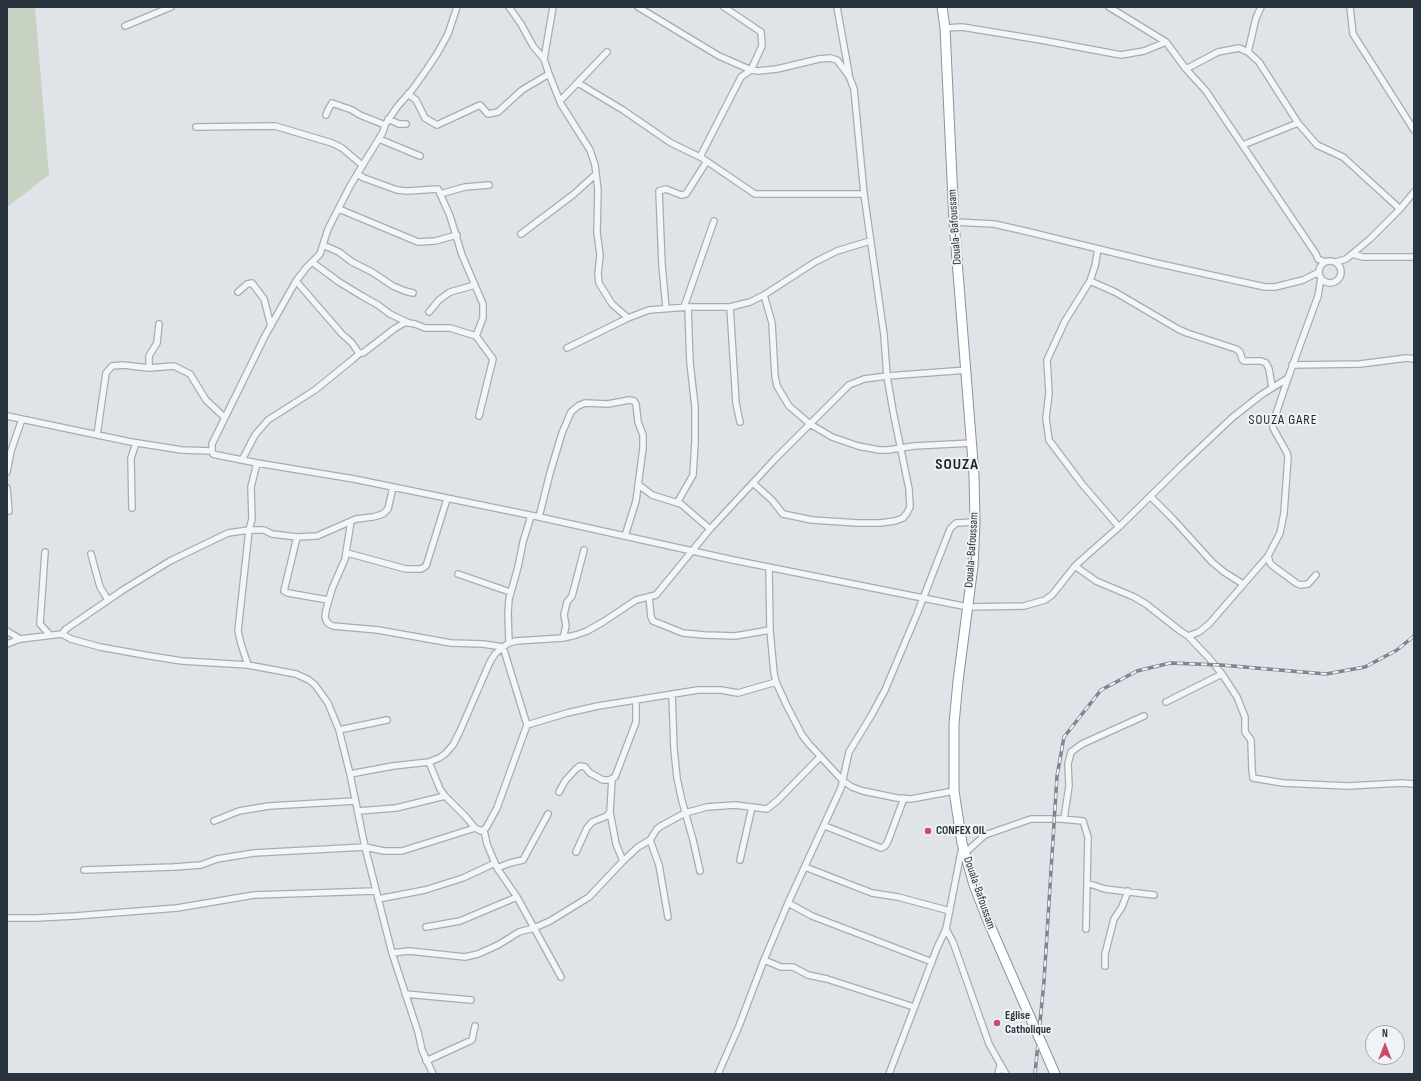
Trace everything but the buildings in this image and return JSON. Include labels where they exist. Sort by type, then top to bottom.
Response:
[{"type":"highway","name":"Douala-Bafoussam","points":[[942,7],[945,28],[954,222],[972,444],[975,522],[973,566],[954,724],[954,791],[962,843],[974,885],[988,921],[1055,1074]]},
{"type":"street","points":[[125,26],[170,7]]},
{"type":"street","points":[[212,451],[212,444],[254,356],[296,281],[320,254],[328,229],[338,209],[362,165],[383,132],[388,119],[427,70],[448,34],[457,7]]},
{"type":"street","points":[[509,7],[521,24],[533,46],[544,59]]},
{"type":"street","points":[[553,7],[544,59],[548,74],[560,101],[590,150],[595,165],[598,190],[598,232],[600,255],[599,283],[612,304],[628,318]]},
{"type":"street","points":[[638,7],[719,56],[751,70],[777,69],[819,59],[830,58],[838,60],[849,76]]},
{"type":"street","points":[[702,158],[702,155],[741,77],[751,70],[762,46],[761,32],[724,7]]},
{"type":"street","points":[[754,482],[785,515],[825,522],[873,523],[895,521],[904,518],[908,513],[910,502],[887,376],[884,335],[864,194],[854,89],[849,76],[836,7]]},
{"type":"street","points":[[1109,7],[1166,42],[1186,69],[1206,91],[1318,259],[1325,262],[1336,262],[1346,259],[1400,209],[1414,192]]},
{"type":"street","points":[[1248,52],[1256,18],[1261,7]]},
{"type":"street","points":[[1350,7],[1353,34],[1414,130]]},
{"type":"street","points":[[945,28],[962,27],[1121,55],[1144,52],[1166,42]]},
{"type":"street","points":[[1186,69],[1218,52],[1239,48],[1248,52],[1259,62],[1298,123],[1317,145],[1344,157],[1400,209]]},
{"type":"street","points":[[560,101],[607,52]]},
{"type":"street","points":[[408,94],[416,100],[425,118],[438,125],[480,105],[488,114],[498,112],[522,90],[548,74]]},
{"type":"street","points":[[578,83],[623,110],[671,143],[702,158],[755,194],[864,194]]},
{"type":"street","points":[[326,115],[332,103],[352,110],[360,115],[385,125]]},
{"type":"street","points":[[388,119],[399,124],[406,124]]},
{"type":"street","points":[[1243,145],[1298,123]]},
{"type":"street","points":[[196,126],[275,126],[332,143],[342,148],[362,165]]},
{"type":"street","points":[[379,139],[420,156]]},
{"type":"street","points":[[666,308],[662,265],[659,192],[666,189],[680,195],[686,194],[705,164]]},
{"type":"street","points":[[357,174],[393,189],[407,191],[438,189],[450,216],[462,255],[483,304],[483,318],[476,336]]},
{"type":"street","points":[[521,234],[574,194],[596,174]]},
{"type":"street","points":[[440,194],[465,187],[489,185]]},
{"type":"street","points":[[338,209],[418,242],[435,241],[456,235]]},
{"type":"street","points":[[677,503],[692,476],[695,442],[695,407],[686,307],[714,221]]},
{"type":"street","points":[[954,222],[994,224],[1265,287],[1275,287],[1303,280],[1319,272],[1325,262]]},
{"type":"street","points":[[567,348],[628,318],[649,310],[686,307],[730,307],[750,302],[764,295],[815,262],[843,249],[870,241]]},
{"type":"street","points":[[323,245],[338,252],[393,286],[405,292],[413,293]]},
{"type":"street","points":[[1098,249],[1095,266],[1090,281],[1065,321],[1047,360],[1049,393],[1046,418],[1049,440],[1082,484],[1119,527]]},
{"type":"street","points":[[1352,254],[1363,257],[1414,257]]},
{"type":"street","points":[[312,262],[339,282],[378,305],[390,314],[409,323],[425,328],[450,328],[476,336],[493,359],[479,416]]},
{"type":"street","points":[[1321,278],[1327,283],[1338,280],[1341,269],[1336,262]]},
{"type":"street","points":[[1188,636],[1203,630],[1231,600],[1268,556],[1280,533],[1284,513],[1288,458],[1287,453],[1273,428],[1273,423],[1292,365],[1318,296],[1321,278],[1319,272]]},
{"type":"street","points":[[296,281],[360,353]]},
{"type":"street","points":[[1090,281],[1126,298],[1187,334],[1236,349],[1240,352],[1244,361],[1261,361],[1266,363],[1269,369],[1272,387]]},
{"type":"street","points":[[238,292],[247,284],[252,283],[264,299],[271,326]]},
{"type":"street","points":[[429,312],[439,300],[450,292],[474,285]]},
{"type":"street","points":[[764,295],[772,323],[775,376],[777,386],[789,406],[810,424],[832,436],[864,447],[883,451],[901,448],[972,444]]},
{"type":"street","points":[[730,307],[736,403],[740,422]]},
{"type":"street","points":[[242,460],[255,435],[268,420],[315,390],[360,353],[363,353],[404,323],[409,323]]},
{"type":"street","points":[[149,368],[149,356],[157,343],[159,324]]},
{"type":"street","points":[[1292,365],[1360,364],[1407,358],[1414,359]]},
{"type":"street","points":[[97,435],[106,373],[112,366],[123,365],[149,368],[174,366],[190,374],[206,400],[224,417]]},
{"type":"street","points":[[350,774],[393,766],[429,762],[446,754],[453,745],[460,731],[490,662],[495,654],[509,643],[516,641],[563,638],[587,631],[636,600],[656,595],[710,529],[810,424],[850,385],[860,380],[887,376],[967,370]]},
{"type":"street","points":[[7,416],[136,443],[182,450],[212,451],[213,454],[217,455],[393,487],[769,567],[968,607],[1014,606],[1036,603],[1045,600],[1052,595],[1075,566],[1119,527],[1233,417],[1272,387],[1288,378]]},
{"type":"street","points":[[539,517],[550,472],[562,433],[571,412],[584,403],[608,404],[629,400],[634,401],[636,404],[638,422],[643,435],[639,485],[633,516],[626,536]]},
{"type":"street","points":[[7,472],[11,451],[22,419]]},
{"type":"street","points":[[132,508],[131,458],[136,443]]},
{"type":"street","points":[[248,665],[238,631],[249,530],[252,519],[251,487],[257,463]]},
{"type":"street","points":[[639,485],[652,495],[677,503],[684,507],[710,529]]},
{"type":"street","points":[[62,634],[66,629],[108,600],[170,562],[228,533],[249,530],[264,530],[272,534],[297,537],[317,536],[356,519],[378,516],[386,512],[390,503],[393,487]]},
{"type":"street","points":[[7,488],[8,511]]},
{"type":"street","points":[[1150,496],[1212,562],[1224,572],[1243,584]]},
{"type":"street","points":[[346,553],[406,569],[419,570],[424,568],[427,563],[447,499]]},
{"type":"street","points":[[509,643],[508,613],[510,592],[518,567],[522,542],[531,516]]},
{"type":"street","points":[[351,521],[346,553],[328,600],[325,617],[327,622],[333,626],[378,630],[451,643],[483,644],[503,647]]},
{"type":"street","points":[[718,1074],[739,1026],[764,960],[843,781],[849,752],[885,690],[952,526],[956,523],[975,522]]},
{"type":"street","points":[[297,537],[284,591],[288,594],[328,600]]},
{"type":"street","points":[[563,638],[566,626],[564,615],[567,602],[572,596],[584,550]]},
{"type":"street","points":[[45,552],[40,624],[50,635]]},
{"type":"street","points":[[91,554],[100,587],[108,600]]},
{"type":"street","points":[[1268,556],[1270,563],[1273,566],[1300,585],[1308,584],[1316,576]]},
{"type":"street","points":[[1075,566],[1096,581],[1134,597],[1146,604],[1188,636],[1209,658],[1238,697],[1243,710],[1246,722],[1245,732],[1251,740],[1252,770],[1254,778],[1283,783],[1348,786],[1402,783],[1414,784]]},
{"type":"street","points":[[769,567],[770,630],[776,682],[802,735],[820,757],[843,781],[852,787],[863,791],[884,796],[904,798],[923,797],[954,791]]},
{"type":"street","points":[[458,574],[510,592]]},
{"type":"street","points":[[649,597],[650,617],[653,621],[672,630],[683,633],[735,636],[770,630]]},
{"type":"street","points":[[7,631],[20,639]]},
{"type":"street","points":[[7,644],[20,639],[62,634],[71,639],[150,656],[182,661],[248,665],[296,674],[309,680],[315,685],[328,703],[339,730],[365,847],[392,954],[426,1061],[433,1074]]},
{"type":"street","points":[[484,830],[497,808],[528,725],[503,647]]},
{"type":"street","points":[[1166,702],[1222,674]]},
{"type":"street","points":[[528,725],[584,709],[698,690],[738,693],[776,682]]},
{"type":"street","points":[[672,694],[676,765],[680,792],[700,871]]},
{"type":"street","points":[[559,792],[565,782],[580,766],[585,767],[590,773],[603,780],[612,779],[617,774],[634,728],[636,718],[636,701]]},
{"type":"street","points":[[1064,819],[1069,786],[1068,764],[1071,752],[1082,744],[1144,716]]},
{"type":"street","points":[[339,730],[387,720]]},
{"type":"street","points":[[392,954],[409,951],[470,957],[498,945],[520,932],[550,921],[588,897],[622,861],[638,847],[650,840],[657,829],[685,813],[715,806],[734,805],[752,808],[769,808],[820,757]]},
{"type":"street","points":[[429,762],[440,789],[445,796],[475,828],[481,831],[484,830]]},
{"type":"street","points":[[612,779],[610,812],[616,844],[622,861]]},
{"type":"street","points":[[358,811],[396,808],[445,796]]},
{"type":"street","points":[[824,826],[881,848],[885,846],[888,841],[904,798]]},
{"type":"street","points":[[214,821],[239,811],[269,806],[355,801]]},
{"type":"street","points":[[740,860],[752,808]]},
{"type":"street","points":[[576,852],[587,828],[592,822],[607,816],[610,812]]},
{"type":"street","points":[[378,899],[425,890],[496,866],[523,860],[548,814]]},
{"type":"street","points":[[965,853],[985,835],[1031,819],[1064,819],[1083,821],[1088,837],[1086,929]]},
{"type":"street","points":[[84,870],[194,866],[218,859],[254,853],[365,847],[384,851],[402,851],[475,828]]},
{"type":"street","points":[[484,830],[496,866],[517,897],[560,977]]},
{"type":"street","points":[[650,840],[659,865],[668,917]]},
{"type":"street","points":[[889,1074],[914,1007],[946,929],[962,843]]},
{"type":"street","points":[[805,867],[872,893],[898,897],[950,911]]},
{"type":"street","points":[[1087,882],[1105,889],[1154,895]]},
{"type":"street","points":[[7,918],[60,917],[177,908],[254,895],[376,891]]},
{"type":"street","points":[[1105,966],[1105,954],[1114,919],[1122,907],[1128,891]]},
{"type":"street","points":[[426,927],[460,920],[517,897]]},
{"type":"street","points":[[788,904],[831,924],[932,962]]},
{"type":"street","points":[[946,929],[953,942],[983,1030],[991,1049],[1006,1074]]},
{"type":"street","points":[[764,960],[781,966],[793,967],[808,975],[827,979],[914,1007]]},
{"type":"street","points":[[405,994],[471,1000]]},
{"type":"street","points":[[426,1061],[472,1040],[475,1026]]},
{"type":"street","points":[[998,1074],[1000,1065]]},
{"type":"green space","points":[[7,7],[35,7],[49,175],[7,207]]},
{"type":"railway","points":[[1035,1074],[1044,981],[1057,776],[1064,737],[1101,690],[1137,671],[1170,663],[1221,665],[1326,674],[1365,667],[1397,650],[1414,636]]},
{"type":"place","name":"CONFEX OIL","points":[[928,831]]},
{"type":"place","name":"Eglise Catholique","points":[[997,1023]]},
{"type":"district","name":"SOUZA GARE","points":[[1283,420]]},
{"type":"district","name":"SOUZA","points":[[957,465]]}]
